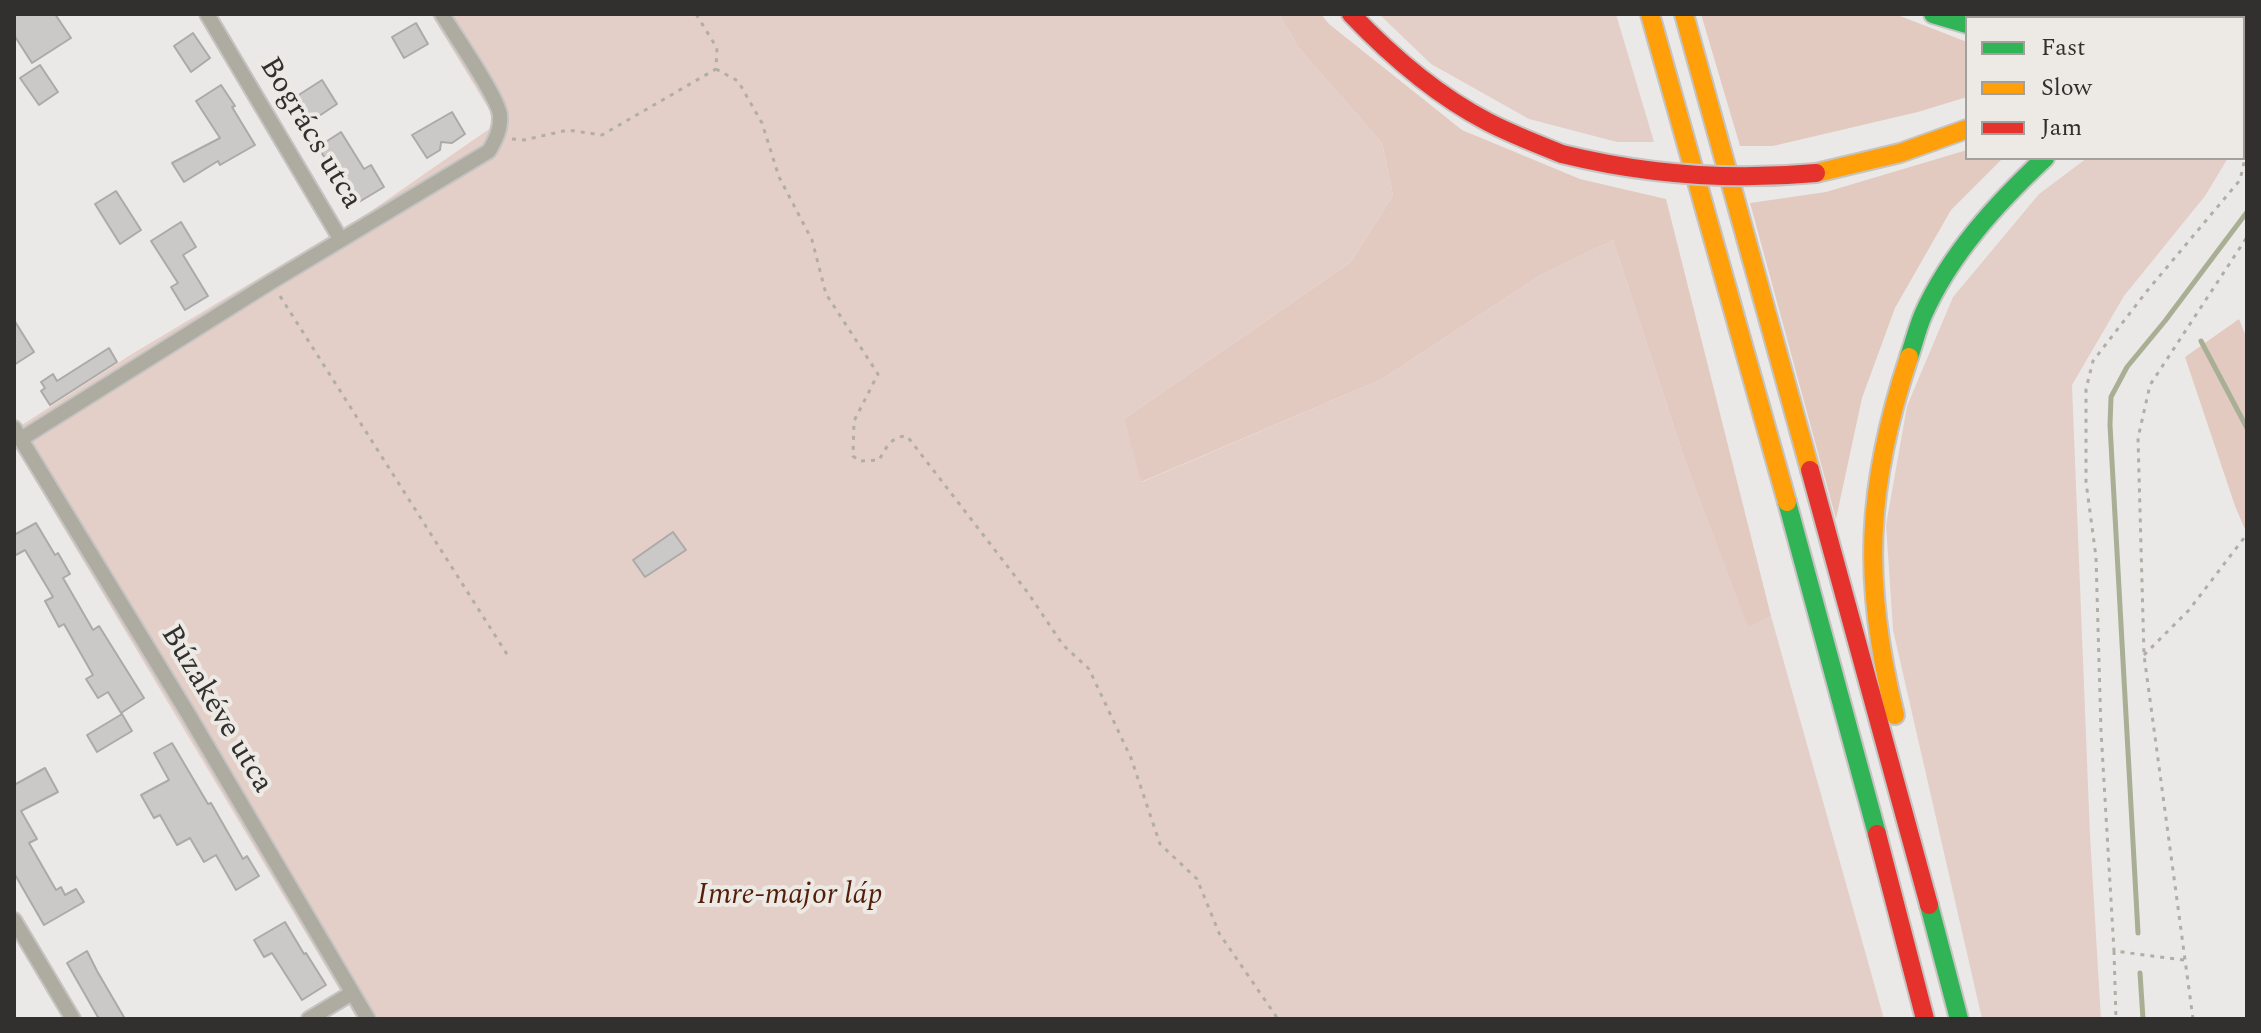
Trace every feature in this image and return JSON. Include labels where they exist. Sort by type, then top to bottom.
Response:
[{"type":"highway","points":[[1351,14],[1417,75],[1486,121],[1562,154],[1605,166],[1689,177],[1754,178],[1816,173],[1900,153],[1965,130]]},
{"type":"highway","points":[[1650,14],[1827,644],[1925,1019]]},
{"type":"highway","points":[[1684,14],[1959,1019]]},
{"type":"highway","points":[[1933,14],[1965,23]]},
{"type":"highway","points":[[1922,879],[1912,787],[1883,667],[1872,573],[1874,519],[1883,444],[1924,312],[1983,223],[2022,178],[2043,160]]},
{"type":"street","name":"Bogrács utca","points":[[207,14],[341,240]]},
{"type":"street","points":[[17,434],[493,145],[500,127],[498,107],[442,14]]},
{"type":"street","name":"Búzakéve utca","points":[[17,434],[187,712],[368,1019]]},
{"type":"street","points":[[14,920],[73,1019]]},
{"type":"street","points":[[309,1019],[352,993]]},
{"type":"path","points":[[696,14],[717,48],[716,69]]},
{"type":"path","points":[[493,145],[568,130],[602,135],[716,69]]},
{"type":"path","points":[[716,69],[738,81],[762,123],[779,177],[812,240],[826,294],[878,374],[854,421],[853,456],[859,461],[879,460],[891,440],[907,436],[1028,593],[1063,645],[1089,669],[1131,758],[1160,844],[1197,879],[1219,933],[1278,1019]]},
{"type":"path","points":[[2116,1019],[2101,731],[2096,557],[2086,482],[2086,389],[2093,361],[2240,180],[2245,160]]},
{"type":"path","points":[[2193,1019],[2144,655],[2138,438],[2150,385],[2247,237]]},
{"type":"path","points":[[271,282],[510,659]]},
{"type":"path","points":[[2144,655],[2189,610],[2247,534]]},
{"type":"path","points":[[2114,951],[2184,960]]},
{"type":"green space","name":"Imre-major láp","points":[[431,14],[1279,14],[1298,47],[1382,143],[1393,195],[1351,262],[1124,419],[1142,482],[1382,379],[1539,276],[1613,240],[1685,461],[1748,626],[1771,616],[1884,1019],[357,1019],[14,445],[14,430],[132,354],[371,211],[492,127],[490,111]]},
{"type":"green space","points":[[1379,14],[1616,14],[1654,142],[1617,142],[1529,119],[1431,64]]},
{"type":"green space","points":[[2084,160],[2227,160],[2205,196],[2124,296],[2072,385],[2090,835],[2101,1019],[1982,1019],[1893,630],[1886,525],[1907,406],[1953,297],[2039,194]]},
{"type":"shaded area","points":[[1279,14],[1321,14],[1329,24],[1462,130],[1580,179],[1666,199],[1771,616],[1748,627],[1685,461],[1613,240],[1539,276],[1382,379],[1141,482],[1124,419],[1351,262],[1393,195],[1382,143],[1298,47]]},
{"type":"shaded area","points":[[1701,14],[1895,14],[1965,41],[1965,98],[1918,112],[1773,146],[1740,146]]},
{"type":"shaded area","points":[[1984,14],[2191,14],[2182,16]]},
{"type":"shaded area","points":[[1965,151],[1965,160],[2001,160],[1951,210],[1895,308],[1862,398],[1836,519],[1750,203],[1826,192]]},
{"type":"shaded area","points":[[2239,319],[2247,339],[2247,534],[2185,357]]},
{"type":"building","points":[[14,14],[55,14],[71,38],[32,63],[14,35]]},
{"type":"building","points":[[416,23],[428,44],[404,58],[392,37]]},
{"type":"building","points":[[193,33],[210,58],[191,72],[174,46]]},
{"type":"building","points":[[40,65],[58,92],[39,105],[20,78]]},
{"type":"building","points":[[322,80],[337,104],[310,122],[294,98]]},
{"type":"building","points":[[221,85],[255,145],[220,165],[218,161],[184,182],[172,163],[220,138],[196,101]]},
{"type":"building","points":[[452,112],[465,134],[452,143],[441,142],[440,150],[427,158],[412,135]]},
{"type":"building","points":[[341,132],[364,169],[371,165],[384,187],[359,202],[337,164],[331,168],[318,147]]},
{"type":"building","points":[[116,191],[141,230],[120,244],[95,204]]},
{"type":"building","points":[[181,222],[196,247],[183,255],[208,296],[185,310],[171,287],[178,283],[151,241]]},
{"type":"building","points":[[14,320],[34,352],[14,365]]},
{"type":"building","points":[[109,348],[117,362],[50,405],[41,391],[45,388],[41,382],[53,374],[57,381]]},
{"type":"building","points":[[36,523],[70,574],[63,578],[93,630],[99,626],[144,698],[121,713],[108,692],[98,698],[86,679],[93,675],[64,624],[59,627],[45,601],[53,597],[25,550],[14,556],[14,535]]},
{"type":"building","points":[[673,532],[686,550],[645,577],[633,560]]},
{"type":"building","points":[[122,714],[132,731],[97,752],[87,735]]},
{"type":"building","points":[[172,743],[243,859],[247,856],[259,876],[236,890],[216,855],[204,862],[190,838],[177,845],[160,815],[154,818],[141,795],[169,780],[154,753]]},
{"type":"building","points":[[45,768],[58,792],[21,811],[37,839],[29,843],[56,890],[61,887],[65,895],[76,889],[84,902],[44,925],[14,873],[14,785]]},
{"type":"building","points":[[285,922],[326,985],[302,1000],[272,953],[264,957],[254,940]]},
{"type":"building","points":[[87,951],[125,1019],[99,1019],[67,963]]},
{"type":"waterway","points":[[2138,933],[2110,425],[2111,397],[2127,367],[2247,212]]},
{"type":"waterway","points":[[2201,341],[2247,428]]},
{"type":"waterway","points":[[2140,973],[2143,1019]]},
{"type":"traffic: fast","points":[[1933,14],[1965,23]]},
{"type":"traffic: fast","points":[[1909,357],[1923,315],[1961,250],[1992,211],[2043,160]]},
{"type":"traffic: fast","points":[[1787,502],[1877,834]]},
{"type":"traffic: fast","points":[[1929,905],[1959,1019]]},
{"type":"traffic: slow","points":[[1650,14],[1787,502]]},
{"type":"traffic: slow","points":[[1684,14],[1810,470]]},
{"type":"traffic: slow","points":[[1816,173],[1900,153],[1965,130]]},
{"type":"traffic: slow","points":[[1895,715],[1877,621],[1874,535],[1884,449],[1909,357]]},
{"type":"traffic: jam","points":[[1351,14],[1398,60],[1450,100],[1497,126],[1562,154]]},
{"type":"traffic: jam","points":[[1562,154],[1625,167],[1688,174],[1752,176],[1816,173]]},
{"type":"traffic: jam","points":[[1810,470],[1929,905]]},
{"type":"traffic: jam","points":[[1877,834],[1925,1019]]}]
